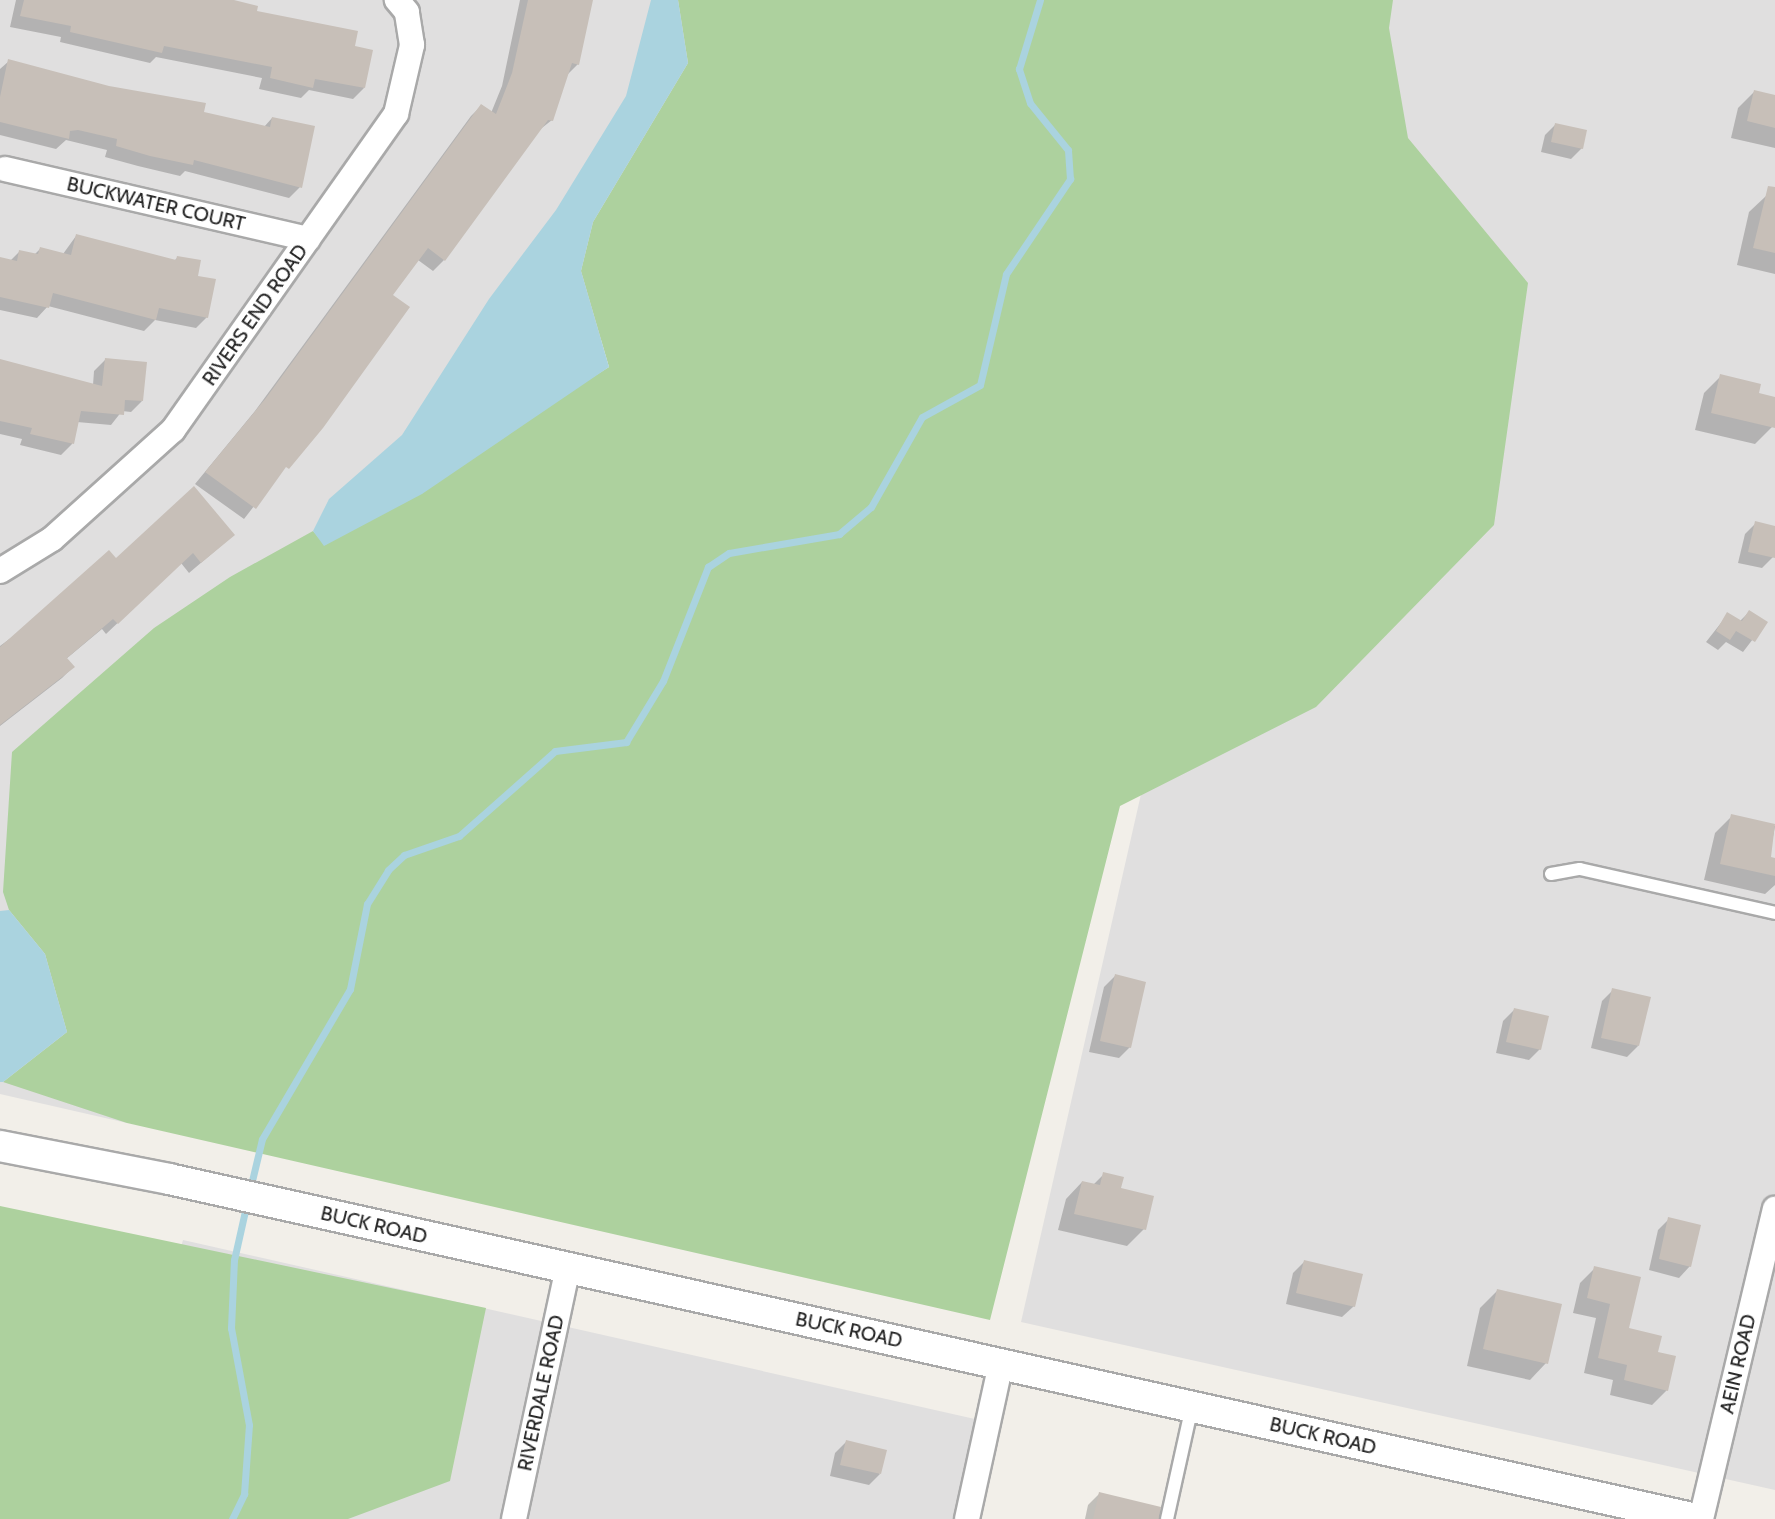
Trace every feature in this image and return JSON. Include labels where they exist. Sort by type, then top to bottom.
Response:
[{"type":"street","name":"RIVERS END ROAD","points":[[0,571],[52,539],[173,430],[396,114],[412,45],[407,12],[398,0]]},
{"type":"street","name":"BUCKWATER COURT","points":[[5,170],[308,239]]},
{"type":"street","name":"BUCK ROAD","points":[[0,1146],[169,1179],[1696,1519]]},
{"type":"street","name":"AEIN ROAD","points":[[1701,1519],[1775,1209]]},
{"type":"street","name":"RIVERDALE ROAD","points":[[514,1519],[568,1268]]},
{"type":"street","points":[[967,1519],[1000,1363]]},
{"type":"lane","points":[[1551,874],[1581,869],[1775,912]]},
{"type":"lane","points":[[1167,1519],[1192,1406]]},
{"type":"shaded area","points":[[0,0],[806,0],[127,1123],[0,1094]]},
{"type":"shaded area","points":[[1022,0],[1775,0],[1775,1490],[1021,1322],[1307,64]]},
{"type":"shaded area","points":[[183,1240],[997,1424],[977,1519],[0,1519],[180,1250]]},
{"type":"green space","points":[[678,0],[1393,0],[1389,28],[1408,138],[1528,283],[1494,525],[1316,707],[1120,806],[990,1320],[127,1123],[3,1082],[67,1032],[45,954],[9,910],[3,892],[12,752],[154,628],[230,577],[313,531],[325,545],[609,367],[581,271],[593,222],[688,63]]},
{"type":"green space","points":[[0,1206],[486,1308],[450,1481],[348,1519],[0,1519]]},
{"type":"water","points":[[651,0],[678,0],[688,63],[593,222],[581,271],[609,367],[422,494],[324,546],[313,531],[329,499],[402,435],[489,299],[556,210],[626,96]]},
{"type":"water","points":[[9,910],[45,954],[67,1032],[0,1082],[0,911]]},
{"type":"building","points":[[24,0],[234,0],[258,6],[257,11],[358,31],[355,46],[373,50],[365,88],[315,79],[313,88],[270,78],[272,67],[164,46],[162,53],[70,32],[71,26],[20,16]]},
{"type":"building","points":[[528,0],[593,0],[579,65],[572,63],[553,121],[548,120],[445,261],[428,248],[393,295],[410,307],[323,428],[289,469],[286,467],[256,509],[205,472],[266,398],[481,104],[496,114],[512,73]]},
{"type":"building","points":[[8,59],[109,86],[206,103],[204,112],[270,127],[272,117],[315,126],[302,188],[194,160],[193,165],[150,156],[116,146],[117,139],[78,130],[70,131],[69,139],[0,122],[0,97]]},
{"type":"building","points":[[1754,90],[1775,95],[1775,128],[1747,121]]},
{"type":"building","points":[[1555,123],[1587,130],[1583,149],[1551,142]]},
{"type":"building","points":[[1768,186],[1775,187],[1775,253],[1753,248]]},
{"type":"building","points":[[76,234],[176,260],[177,256],[201,260],[198,276],[216,279],[208,318],[159,308],[156,320],[53,293],[49,308],[0,297],[0,257],[17,261],[19,250],[38,254],[40,247],[71,255]]},
{"type":"building","points":[[105,358],[147,362],[143,401],[125,400],[124,415],[81,411],[74,444],[30,434],[32,428],[0,421],[0,359],[102,386]]},
{"type":"building","points":[[1720,374],[1761,384],[1759,393],[1775,397],[1775,428],[1711,413]]},
{"type":"building","points":[[194,486],[235,535],[201,563],[193,553],[118,624],[113,619],[67,658],[75,667],[0,725],[0,647],[109,550],[116,558]]},
{"type":"building","points":[[1755,521],[1775,526],[1775,558],[1748,552]]},
{"type":"building","points":[[1749,610],[1768,622],[1755,642],[1736,631],[1730,640],[1716,631],[1727,612],[1742,621]]},
{"type":"building","points":[[1731,814],[1775,824],[1771,857],[1775,858],[1775,876],[1720,864]]},
{"type":"building","points":[[1115,974],[1146,982],[1131,1048],[1100,1041]]},
{"type":"building","points":[[1612,988],[1651,997],[1639,1046],[1601,1038]]},
{"type":"building","points":[[1514,1008],[1549,1016],[1541,1050],[1506,1042]]},
{"type":"building","points":[[1103,1172],[1124,1177],[1121,1188],[1154,1196],[1146,1230],[1074,1214],[1082,1181],[1100,1185]]},
{"type":"building","points":[[1668,1217],[1701,1225],[1691,1267],[1659,1259]]},
{"type":"building","points":[[1304,1260],[1363,1274],[1355,1307],[1296,1293]]},
{"type":"building","points":[[1594,1266],[1641,1277],[1629,1328],[1662,1336],[1658,1352],[1676,1356],[1668,1391],[1624,1380],[1627,1365],[1598,1358],[1610,1304],[1587,1298]]},
{"type":"building","points":[[1497,1289],[1562,1304],[1548,1364],[1483,1349]]},
{"type":"building","points":[[846,1440],[887,1450],[881,1474],[840,1465]]},
{"type":"building","points":[[1099,1492],[1161,1507],[1159,1519],[1093,1519]]},
{"type":"waterway","points":[[250,1189],[262,1139],[350,989],[367,904],[388,870],[404,855],[459,836],[555,751],[626,742],[663,681],[708,567],[729,553],[839,534],[871,507],[922,417],[980,385],[1006,274],[1070,179],[1068,150],[1030,103],[1019,69],[1040,0]]},
{"type":"waterway","points":[[232,1519],[244,1494],[249,1425],[231,1328],[234,1260],[247,1202]]}]
